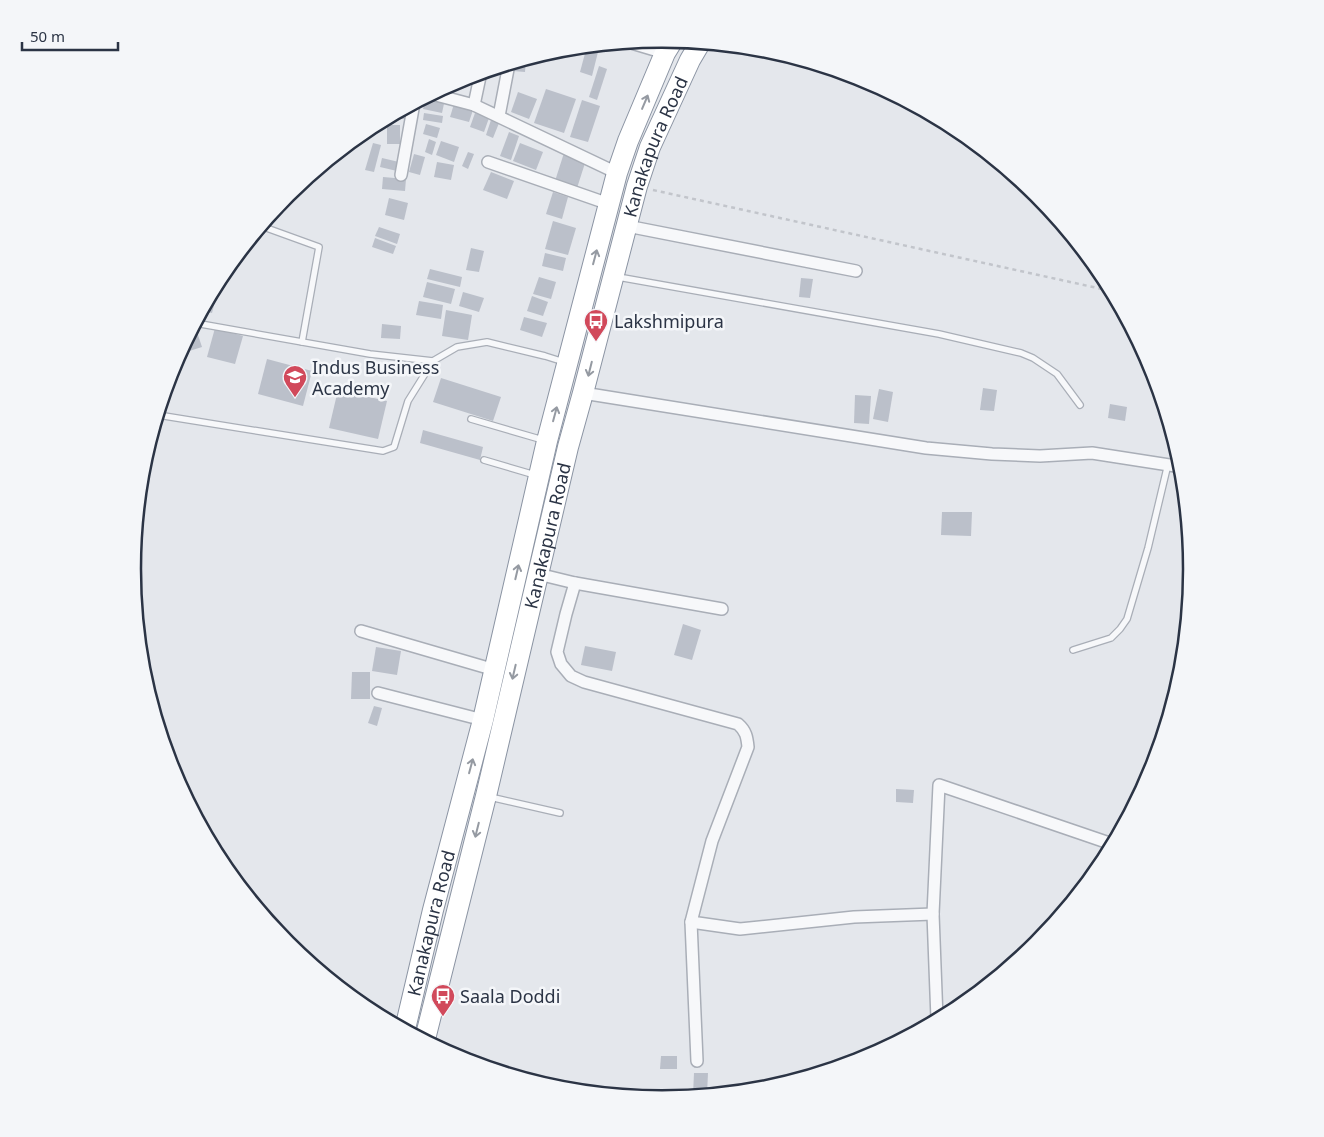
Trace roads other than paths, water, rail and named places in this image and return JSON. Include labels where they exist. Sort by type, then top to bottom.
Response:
[{"type":"highway","name":"Kanakapura Road","points":[[426,1033],[486,796],[539,476],[547,441],[617,173],[628,141],[668,48]]},
{"type":"highway","name":"Kanakapura Road","points":[[406,1022],[494,670],[538,574],[568,447],[637,186],[650,147],[696,49]]},
{"type":"street","points":[[499,116],[508,71]]},
{"type":"street","points":[[474,105],[479,81]]},
{"type":"street","points":[[442,97],[474,105],[617,173]]},
{"type":"street","points":[[401,175],[413,111]]},
{"type":"street","points":[[488,162],[610,204]]},
{"type":"street","points":[[627,226],[856,271]]},
{"type":"street","points":[[583,393],[926,448],[1040,456],[1092,452],[1173,465]]},
{"type":"street","points":[[538,574],[575,583],[722,609]]},
{"type":"street","points":[[575,583],[557,652],[560,664],[571,676],[584,682],[738,724],[747,736],[748,747],[712,841],[691,922],[697,1061]]},
{"type":"street","points":[[361,631],[494,670]]},
{"type":"street","points":[[378,693],[483,720]]},
{"type":"street","points":[[937,1011],[933,914],[938,785],[1105,842]]},
{"type":"street","points":[[691,922],[740,929],[854,917],[933,914]]},
{"type":"lane","points":[[267,228],[318,247],[302,342]]},
{"type":"lane","points":[[613,276],[938,334],[1022,353],[1057,374],[1080,405]]},
{"type":"lane","points":[[202,324],[370,354],[433,361]]},
{"type":"lane","points":[[164,417],[383,451],[394,448],[408,401],[433,361],[457,347],[487,342],[545,356],[568,364]]},
{"type":"lane","points":[[471,420],[547,441]]},
{"type":"lane","points":[[484,460],[539,476]]},
{"type":"lane","points":[[1073,650],[1111,638],[1127,618],[1148,548],[1168,464]]},
{"type":"lane","points":[[486,796],[560,813]]},
{"type":"place","name":"Lakshmipura","points":[[596,342]]},
{"type":"place","name":"Indus Business Academy","points":[[295,398]]},
{"type":"place","name":"Saala Doddi","points":[[443,1017]]}]
